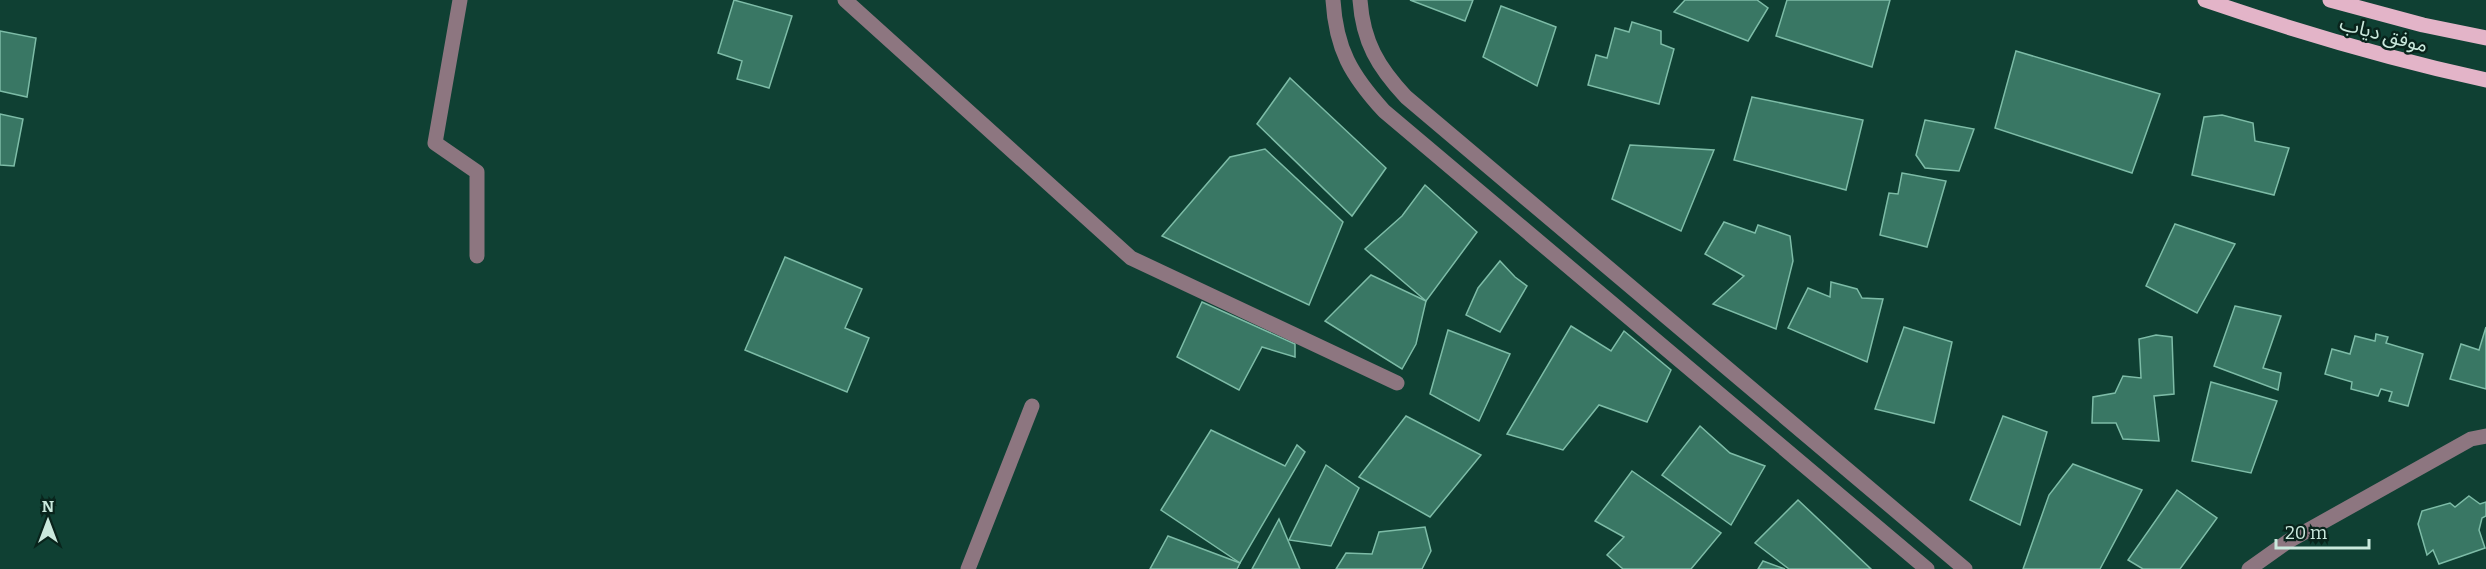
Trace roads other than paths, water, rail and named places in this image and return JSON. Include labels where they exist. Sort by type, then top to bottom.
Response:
[{"type":"main road","name":"موفق دياب","points":[[2205,0],[2341,45],[2419,66],[2486,80]]},
{"type":"main road","name":"موفق دياب","points":[[2330,0],[2412,22],[2486,38]]},
{"type":"street","points":[[460,0],[435,143],[477,172],[477,256]]},
{"type":"street","points":[[845,0],[1131,258],[1397,383]]},
{"type":"street","points":[[1333,0],[1334,25],[1346,59],[1361,86],[1384,111],[1927,569]]},
{"type":"street","points":[[1360,0],[1362,23],[1372,52],[1386,75],[1406,97],[1965,569]]},
{"type":"street","points":[[968,569],[1032,406]]},
{"type":"street","points":[[2249,569],[2287,542],[2461,444],[2486,436]]}]
